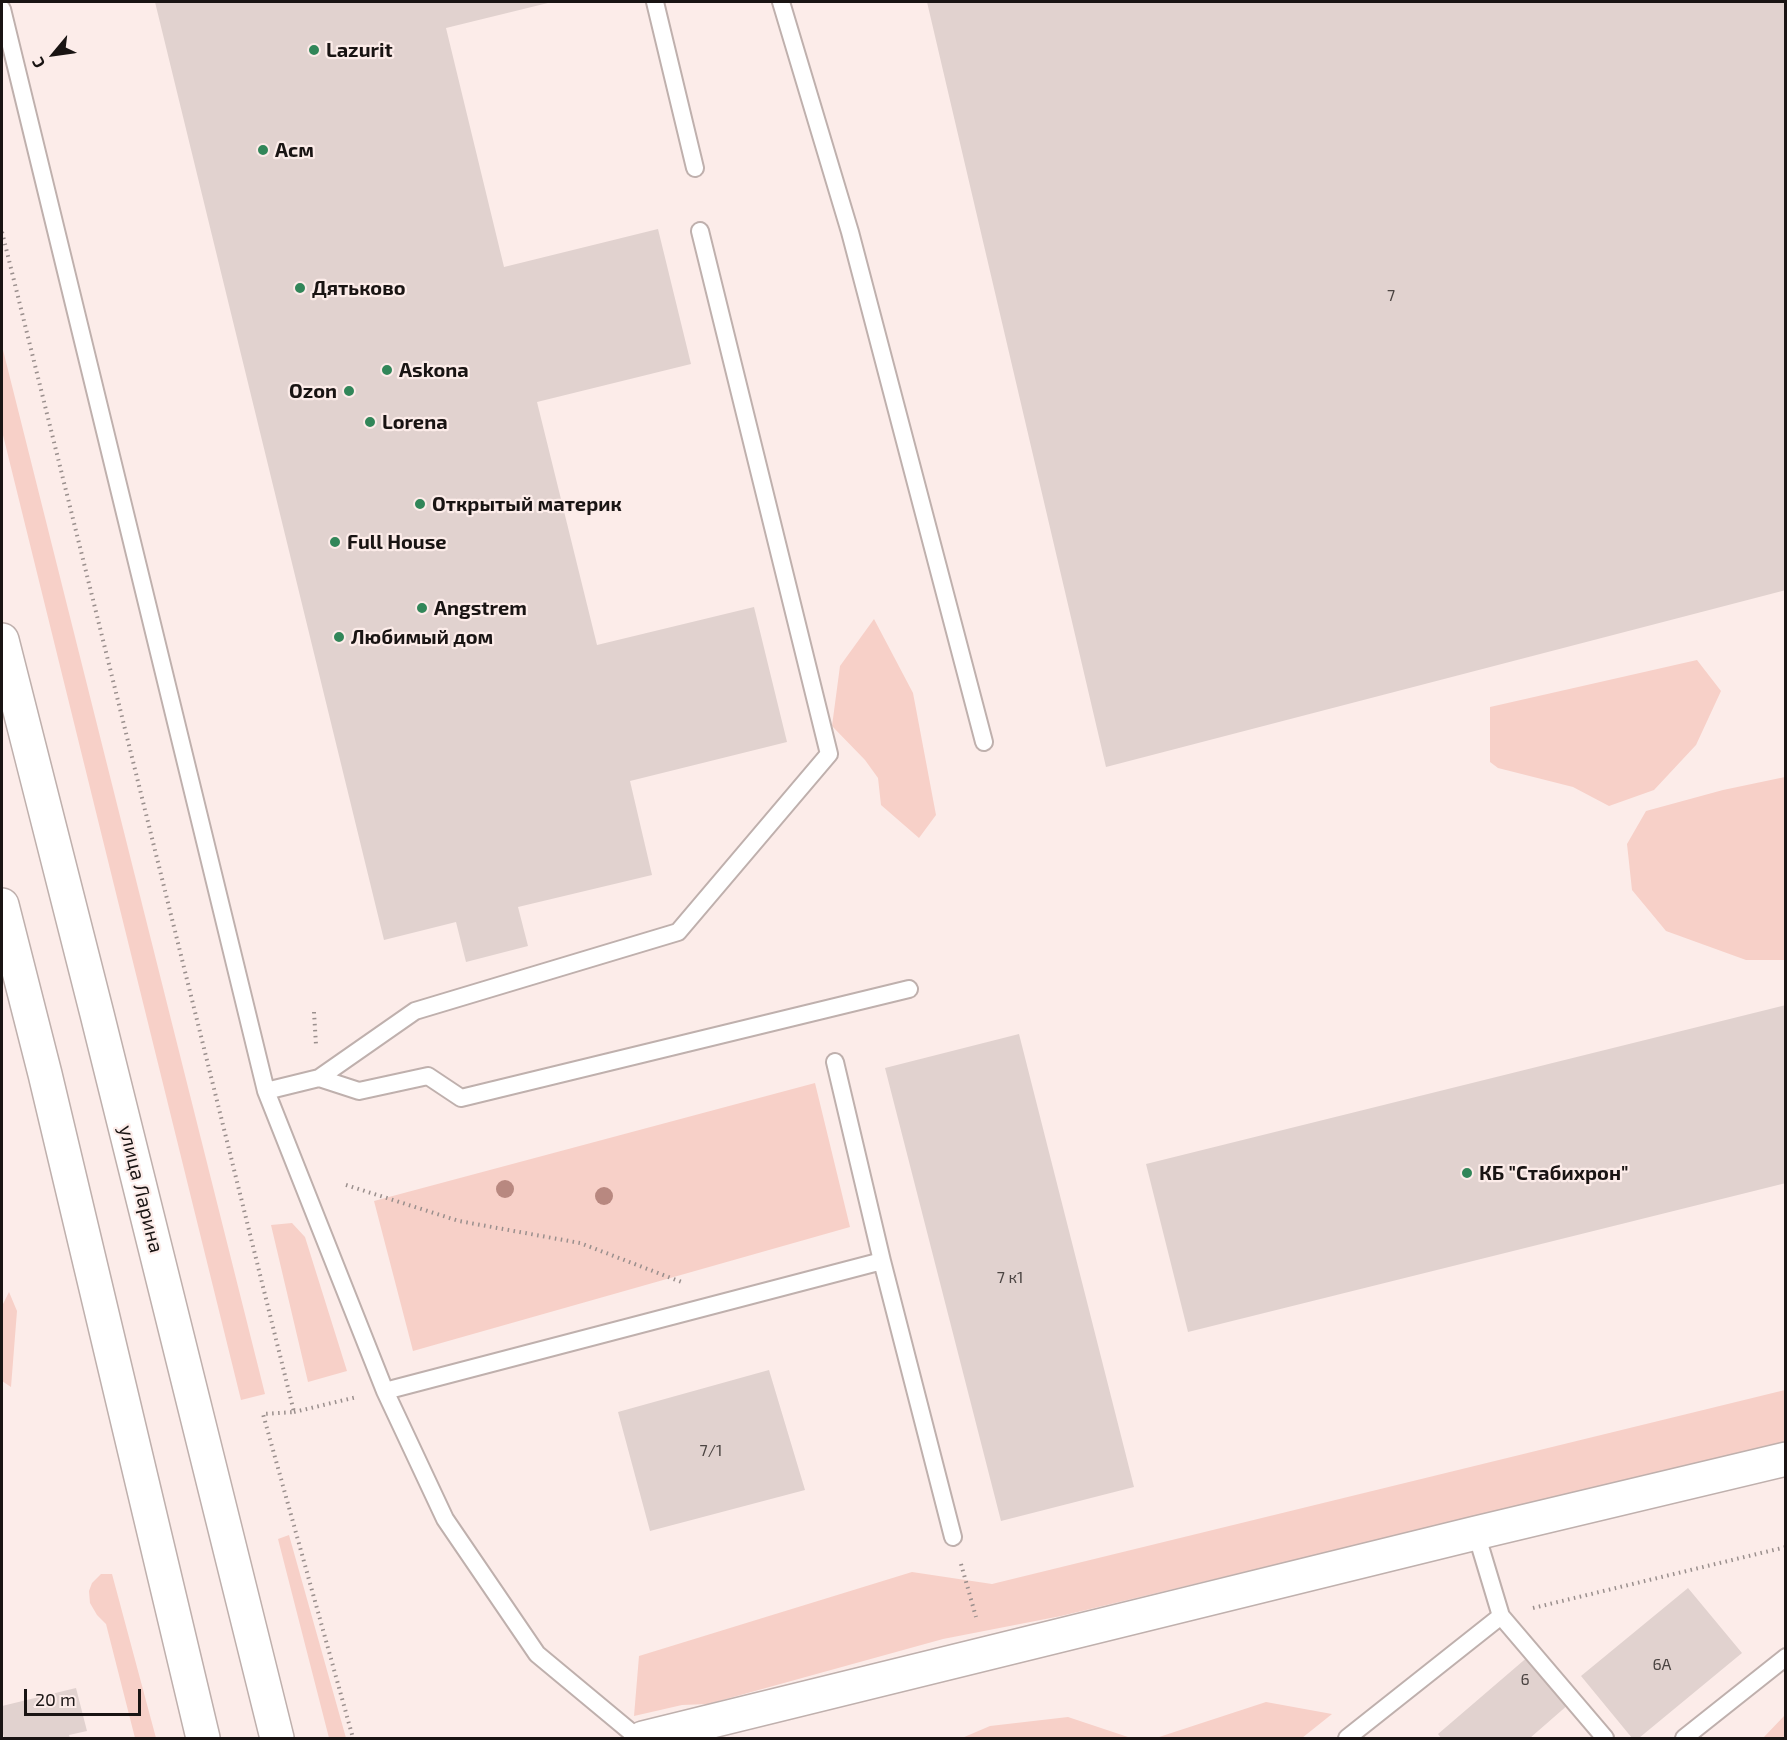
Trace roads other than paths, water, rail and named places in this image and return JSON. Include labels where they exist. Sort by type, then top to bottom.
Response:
[{"type":"main road","name":"улица Ларина","points":[[2,640],[278,1738]]},
{"type":"main road","points":[[2,905],[45,1074],[203,1738]]},
{"type":"main road","points":[[643,1738],[1785,1459]]},
{"type":"lane","points":[[655,2],[695,168]]},
{"type":"lane","points":[[781,2],[850,232],[984,742]]},
{"type":"lane","points":[[2,9],[266,1091],[385,1391],[445,1519],[537,1654],[638,1738]]},
{"type":"lane","points":[[266,1091],[319,1078],[415,1011],[678,932],[829,754],[700,231]]},
{"type":"lane","points":[[319,1078],[359,1091],[428,1076],[461,1098],[909,989]]},
{"type":"lane","points":[[835,1062],[882,1261],[953,1537]]},
{"type":"lane","points":[[385,1391],[882,1261]]},
{"type":"lane","points":[[1476,1533],[1501,1616],[1605,1738]]},
{"type":"lane","points":[[1347,1738],[1501,1616]]},
{"type":"lane","points":[[1684,1738],[1785,1657]]},
{"type":"place","name":"Lazurit","points":[[314,50]]},
{"type":"place","name":"Асм","points":[[263,150]]},
{"type":"place","name":"Дятьково","points":[[300,288]]},
{"type":"place","name":"Askona","points":[[387,370]]},
{"type":"place","name":"Ozon","points":[[349,391]]},
{"type":"place","name":"Lorena","points":[[370,422]]},
{"type":"place","name":"Открытый материк","points":[[420,504]]},
{"type":"place","name":"Full House","points":[[335,542]]},
{"type":"place","name":"Angstrem","points":[[422,608]]},
{"type":"place","name":"Любимый дом","points":[[339,637]]},
{"type":"place","name":"КБ \"Стабихрон\"","points":[[1467,1173]]}]
